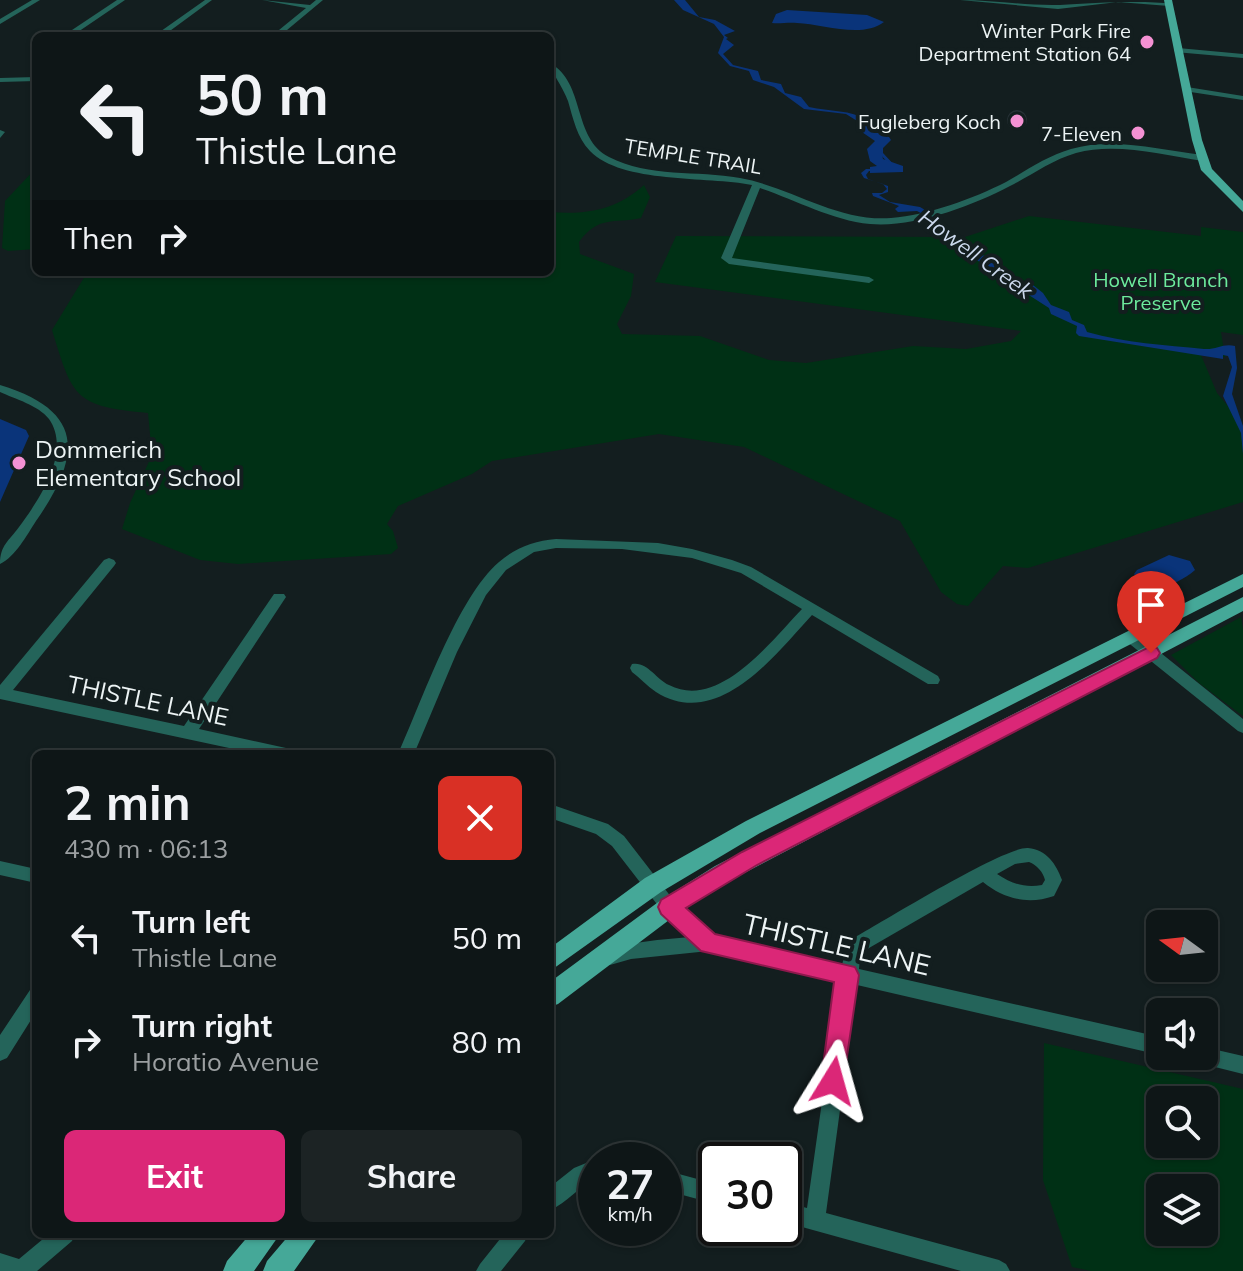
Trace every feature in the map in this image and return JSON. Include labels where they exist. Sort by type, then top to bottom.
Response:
[{"type":"main road","points":[[1169,2],[1207,170],[1243,208]]},
{"type":"main road","points":[[1203,158],[1243,195]]},
{"type":"main road","points":[[554,958],[653,885],[753,827],[1243,580]]},
{"type":"main road","points":[[554,993],[669,907],[736,865],[1243,603]]},
{"type":"main road","points":[[913,747],[930,765]]},
{"type":"main road","points":[[237,1271],[264,1238]]},
{"type":"main road","points":[[277,1271],[304,1238]]},
{"type":"street","points":[[0,22],[37,0]]},
{"type":"street","points":[[73,32],[122,0]]},
{"type":"street","points":[[164,32],[209,0]]},
{"type":"street","points":[[265,0],[311,7]]},
{"type":"street","points":[[281,32],[320,0]]},
{"type":"street","points":[[963,0],[1058,7],[1094,1],[1169,2]]},
{"type":"street","points":[[1178,50],[1243,56]]},
{"type":"street","name":"TEMPLE TRAIL","points":[[554,69],[566,81],[586,141],[603,158],[628,167],[757,183],[858,220],[888,221],[991,192],[1054,158],[1084,148],[1203,158]]},
{"type":"street","points":[[0,80],[32,79]]},
{"type":"street","points":[[1187,89],[1243,98]]},
{"type":"street","points":[[757,183],[726,258],[729,261],[869,280]]},
{"type":"street","points":[[0,388],[36,404],[55,418],[62,441],[59,467],[43,499],[22,536],[0,559]]},
{"type":"street","points":[[408,750],[481,591],[501,565],[531,548],[571,544],[681,549],[746,570],[809,610],[933,680]]},
{"type":"street","points":[[1,693],[109,563]]},
{"type":"street","points":[[188,733],[279,597]]},
{"type":"street","points":[[637,668],[653,685],[701,699],[733,687],[809,610]]},
{"type":"street","points":[[1131,637],[1243,727]]},
{"type":"street","name":"THISTLE LANE","points":[[1,693],[267,750]]},
{"type":"street","name":"THISTLE LANE","points":[[554,812],[602,829],[618,841],[669,907],[709,943],[1146,1043]]},
{"type":"street","points":[[0,868],[32,875]]},
{"type":"street","points":[[815,1221],[852,955],[863,942],[985,873]]},
{"type":"street","points":[[593,963],[631,951],[709,943]]},
{"type":"street","points":[[0,1052],[32,1002]]},
{"type":"street","points":[[1218,1060],[1243,1065]]},
{"type":"street","points":[[554,1197],[578,1177]]},
{"type":"street","points":[[802,1217],[999,1271]]},
{"type":"street","points":[[0,1264],[22,1271],[60,1238]]},
{"type":"street","points":[[487,1271],[515,1238]]},
{"type":"green space","points":[[32,172],[32,249],[8,251],[2,248],[5,201]]},
{"type":"green space","name":"Howell Branch Preserve","points":[[644,185],[650,197],[641,218],[600,224],[579,242],[580,254],[634,274],[631,296],[617,324],[622,334],[700,336],[769,360],[806,363],[913,346],[966,349],[1011,341],[1021,331],[655,282],[676,236],[947,237],[957,233],[962,238],[1029,216],[1201,236],[1201,227],[1243,232],[1243,335],[1221,332],[1225,357],[1201,355],[1217,393],[1236,416],[1243,432],[1243,502],[1028,568],[1003,566],[968,606],[957,604],[941,592],[900,521],[744,447],[659,434],[492,461],[472,474],[398,506],[387,524],[393,531],[398,548],[391,554],[238,564],[200,560],[122,529],[152,455],[148,413],[91,402],[72,385],[52,330],[85,276],[554,276],[554,212],[600,209]]},
{"type":"green space","points":[[1241,617],[1243,716],[1199,683],[1171,655]]},
{"type":"green space","points":[[1044,1043],[1146,1067],[1146,1070],[1161,1070],[1243,1089],[1243,1271],[1091,1271],[1072,1267],[1043,1180]]},
{"type":"water","points":[[674,0],[685,0],[699,17],[715,20],[735,31],[724,35],[734,45],[723,54],[733,65],[758,71],[761,80],[781,84],[785,93],[801,97],[809,107],[862,117],[869,121],[871,131],[885,139],[885,144],[877,145],[882,140],[868,133],[862,124],[846,114],[804,109],[774,87],[753,80],[749,71],[730,66],[718,53],[724,37],[714,24],[683,10]]},
{"type":"water","points":[[787,10],[867,15],[884,22],[875,27],[853,30],[772,23],[776,14]]},
{"type":"water","points":[[895,166],[903,172],[869,171],[866,175],[868,179],[876,182],[864,178],[861,173],[866,169],[893,169],[891,167]]},
{"type":"water","points":[[883,184],[888,186],[888,192],[879,195],[890,202],[920,207],[935,216],[976,254],[991,257],[1008,275],[1025,285],[1033,285],[1051,305],[1069,312],[1072,320],[1084,325],[1087,332],[1131,341],[1204,349],[1235,346],[1237,368],[1232,394],[1243,426],[1243,454],[1241,433],[1223,396],[1232,367],[1228,356],[1223,355],[1223,359],[1079,336],[1077,326],[1051,314],[1049,308],[1021,290],[1010,289],[1011,284],[990,271],[993,268],[969,254],[929,222],[930,218],[917,211],[898,212],[895,209],[899,206],[873,196],[872,193],[882,193],[887,189]]},
{"type":"water","points":[[0,419],[26,430],[29,436],[0,502]]},
{"type":"water","points":[[1169,555],[1190,561],[1195,570],[1172,584],[1155,587],[1140,581],[1134,574],[1137,570]]},
{"type":"building","name":"Fugleberg Koch","points":[[1013,110],[1021,110],[1027,120],[1021,130],[1013,130],[1007,124],[1007,116]]},
{"type":"waterway","name":"Howell Creek","points":[[866,130],[884,140],[874,149],[877,161],[898,169],[875,170]]},
{"type":"waterway","points":[[882,144],[882,154]]},
{"type":"waterway","name":"Howell Creek","points":[[882,154],[894,167]]},
{"type":"place","name":"Winter Park Fire Department Station 64","points":[[1147,42]]},
{"type":"place","name":"Fugleberg Koch","points":[[1017,121]]},
{"type":"place","name":"7-Eleven","points":[[1138,133]]},
{"type":"place","name":"Dommerich Elementary School","points":[[19,463]]},
{"type":"route","points":[[833,1081],[847,975],[709,943],[669,907],[749,858],[1151,653]]}]
